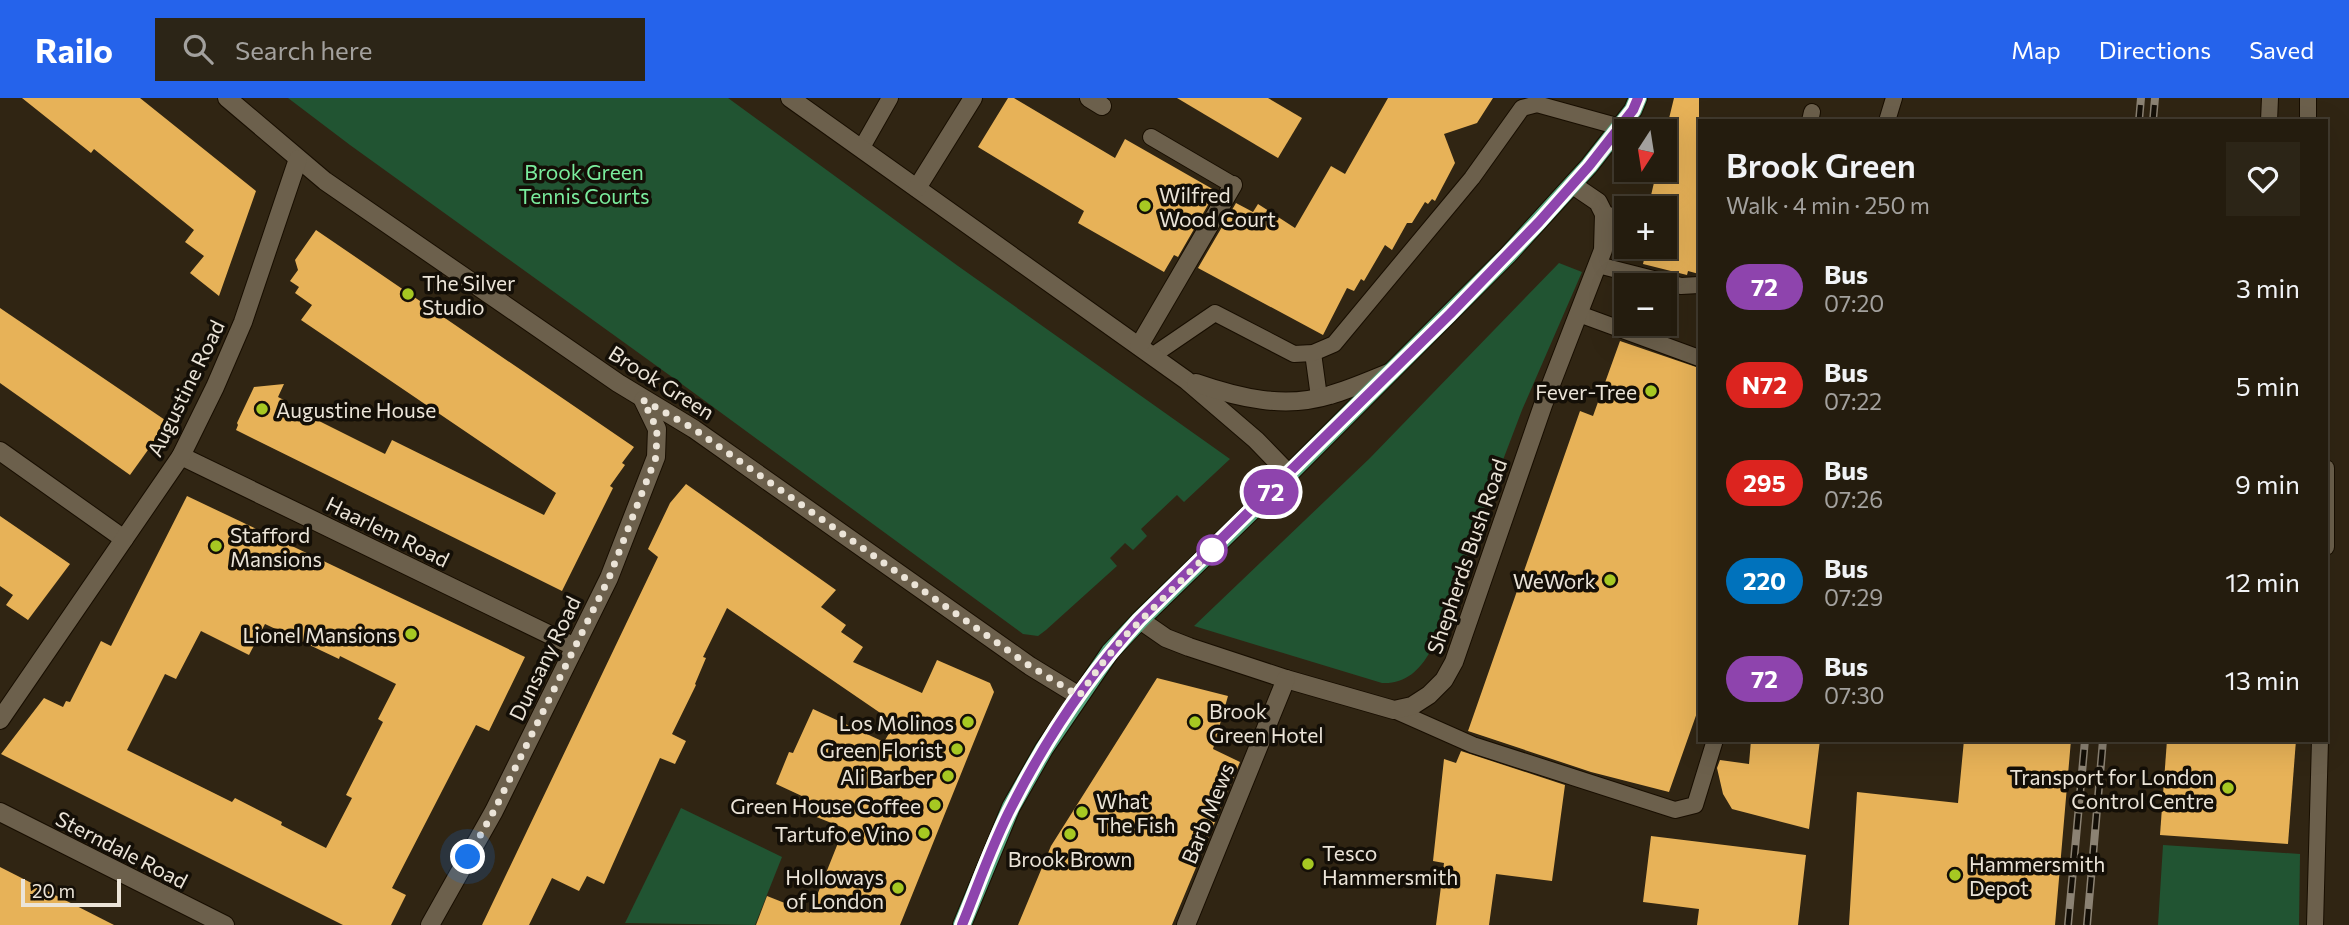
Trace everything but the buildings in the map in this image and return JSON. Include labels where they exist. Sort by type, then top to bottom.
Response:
[{"type":"main road","points":[[1625,119],[1638,98]]},
{"type":"main road","points":[[962,925],[1011,807],[1044,749],[1110,652],[1139,620],[1450,314],[1573,186],[1614,135]]},
{"type":"street","name":"Brook Green","points":[[227,98],[326,181],[643,400],[694,429],[1030,666],[1079,696]]},
{"type":"street","points":[[790,98],[1186,380],[1256,440],[1289,474]]},
{"type":"street","points":[[917,188],[973,98]]},
{"type":"street","name":"Augustine Road","points":[[0,720],[181,456],[243,322],[298,159]]},
{"type":"street","points":[[1146,351],[1233,185]]},
{"type":"street","points":[[1573,186],[1598,202],[1604,214]]},
{"type":"street","name":"Shepherds Bush Road","points":[[1394,710],[1412,706],[1429,695],[1444,680],[1454,663],[1543,405],[1598,265],[1603,250],[1604,214]]},
{"type":"street","points":[[1186,380],[1235,396],[1280,402],[1328,396],[1391,372]]},
{"type":"street","name":"Dunsany Road","points":[[430,925],[494,811],[609,578],[656,457],[657,429],[643,400]]},
{"type":"street","points":[[0,451],[124,539]]},
{"type":"street","name":"Haarlem Road","points":[[181,456],[575,648]]},
{"type":"street","points":[[1139,620],[1176,642],[1286,679],[1394,710]]},
{"type":"street","name":"Barb Mews","points":[[1186,925],[1286,679]]},
{"type":"street","name":"Sterndale Road","points":[[0,812],[225,925]]},
{"type":"lane","points":[[861,149],[890,98]]},
{"type":"lane","points":[[1888,119],[1894,98]]},
{"type":"lane","points":[[2269,119],[2270,98]]},
{"type":"lane","points":[[2308,98],[2308,119]]},
{"type":"lane","points":[[1146,351],[1215,313],[1294,354],[1313,354],[1334,344],[1472,178],[1522,108],[1537,104],[1614,125]]},
{"type":"lane","points":[[1151,137],[1233,185]]},
{"type":"lane","points":[[1604,214],[1614,216]]},
{"type":"lane","points":[[1598,265],[1681,286],[1698,285]]},
{"type":"lane","points":[[1579,314],[1698,358]]},
{"type":"lane","points":[[1313,354],[1319,397]]},
{"type":"lane","points":[[1394,710],[1473,745],[1675,810],[1695,805],[1714,742]]},
{"type":"lane","points":[[2315,925],[2320,742]]},
{"type":"green space","name":"Brook Green Tennis Courts","points":[[288,98],[728,98],[958,266],[1230,459],[1184,502],[1177,495],[1141,529],[1147,536],[1133,550],[1125,543],[1110,558],[1117,566],[1046,630],[1038,636],[1023,634]]},
{"type":"green space","points":[[1559,263],[1582,272],[1522,410],[1430,652],[1416,670],[1404,679],[1382,683],[1194,626],[1369,459]]},
{"type":"green space","points":[[681,808],[782,857],[755,925],[625,923]]},
{"type":"green space","points":[[2163,845],[2300,854],[2299,925],[2158,925]]},
{"type":"railway","points":[[2139,119],[2141,98]]},
{"type":"railway","points":[[2153,119],[2155,98]]},
{"type":"railway","points":[[2068,925],[2085,742]]},
{"type":"railway","points":[[2087,925],[2103,742]]},
{"type":"bus line","name":"72","points":[[962,925],[1011,807],[1044,749],[1110,652],[1539,222],[1573,186],[1613,136],[1633,110],[1638,98]]},
{"type":"place","name":"Wilfred Wood Court","points":[[1145,206]]},
{"type":"place","name":"The Silver Studio","points":[[408,294]]},
{"type":"place","name":"Fever-Tree","points":[[1651,391]]},
{"type":"place","name":"Augustine House","points":[[262,409]]},
{"type":"place","name":"Stafford Mansions","points":[[216,546]]},
{"type":"place","name":"WeWork","points":[[1610,580]]},
{"type":"place","name":"Lionel Mansions","points":[[411,634]]},
{"type":"place","name":"Los Molinos","points":[[968,722]]},
{"type":"place","name":"Brook Green Hotel","points":[[1195,722]]},
{"type":"place","name":"Green Florist","points":[[957,749]]},
{"type":"place","name":"Ali Barber","points":[[948,776]]},
{"type":"place","name":"Transport for London Control Centre","points":[[2228,788]]},
{"type":"place","name":"Green House Coffee","points":[[935,805]]},
{"type":"place","name":"What The Fish","points":[[1082,812]]},
{"type":"place","name":"Tartufo e Vino","points":[[924,833]]},
{"type":"place","name":"Brook Brown","points":[[1070,834]]},
{"type":"place","name":"Tesco Hammersmith","points":[[1308,864]]},
{"type":"place","name":"Hammersmith Depot","points":[[1955,875]]},
{"type":"place","name":"Holloways of London","points":[[898,888]]},
{"type":"route","points":[[468,857],[494,811],[609,578],[656,457],[657,429],[643,400],[694,429],[1030,666],[1079,696],[1110,652],[1139,620],[1212,550]]}]
